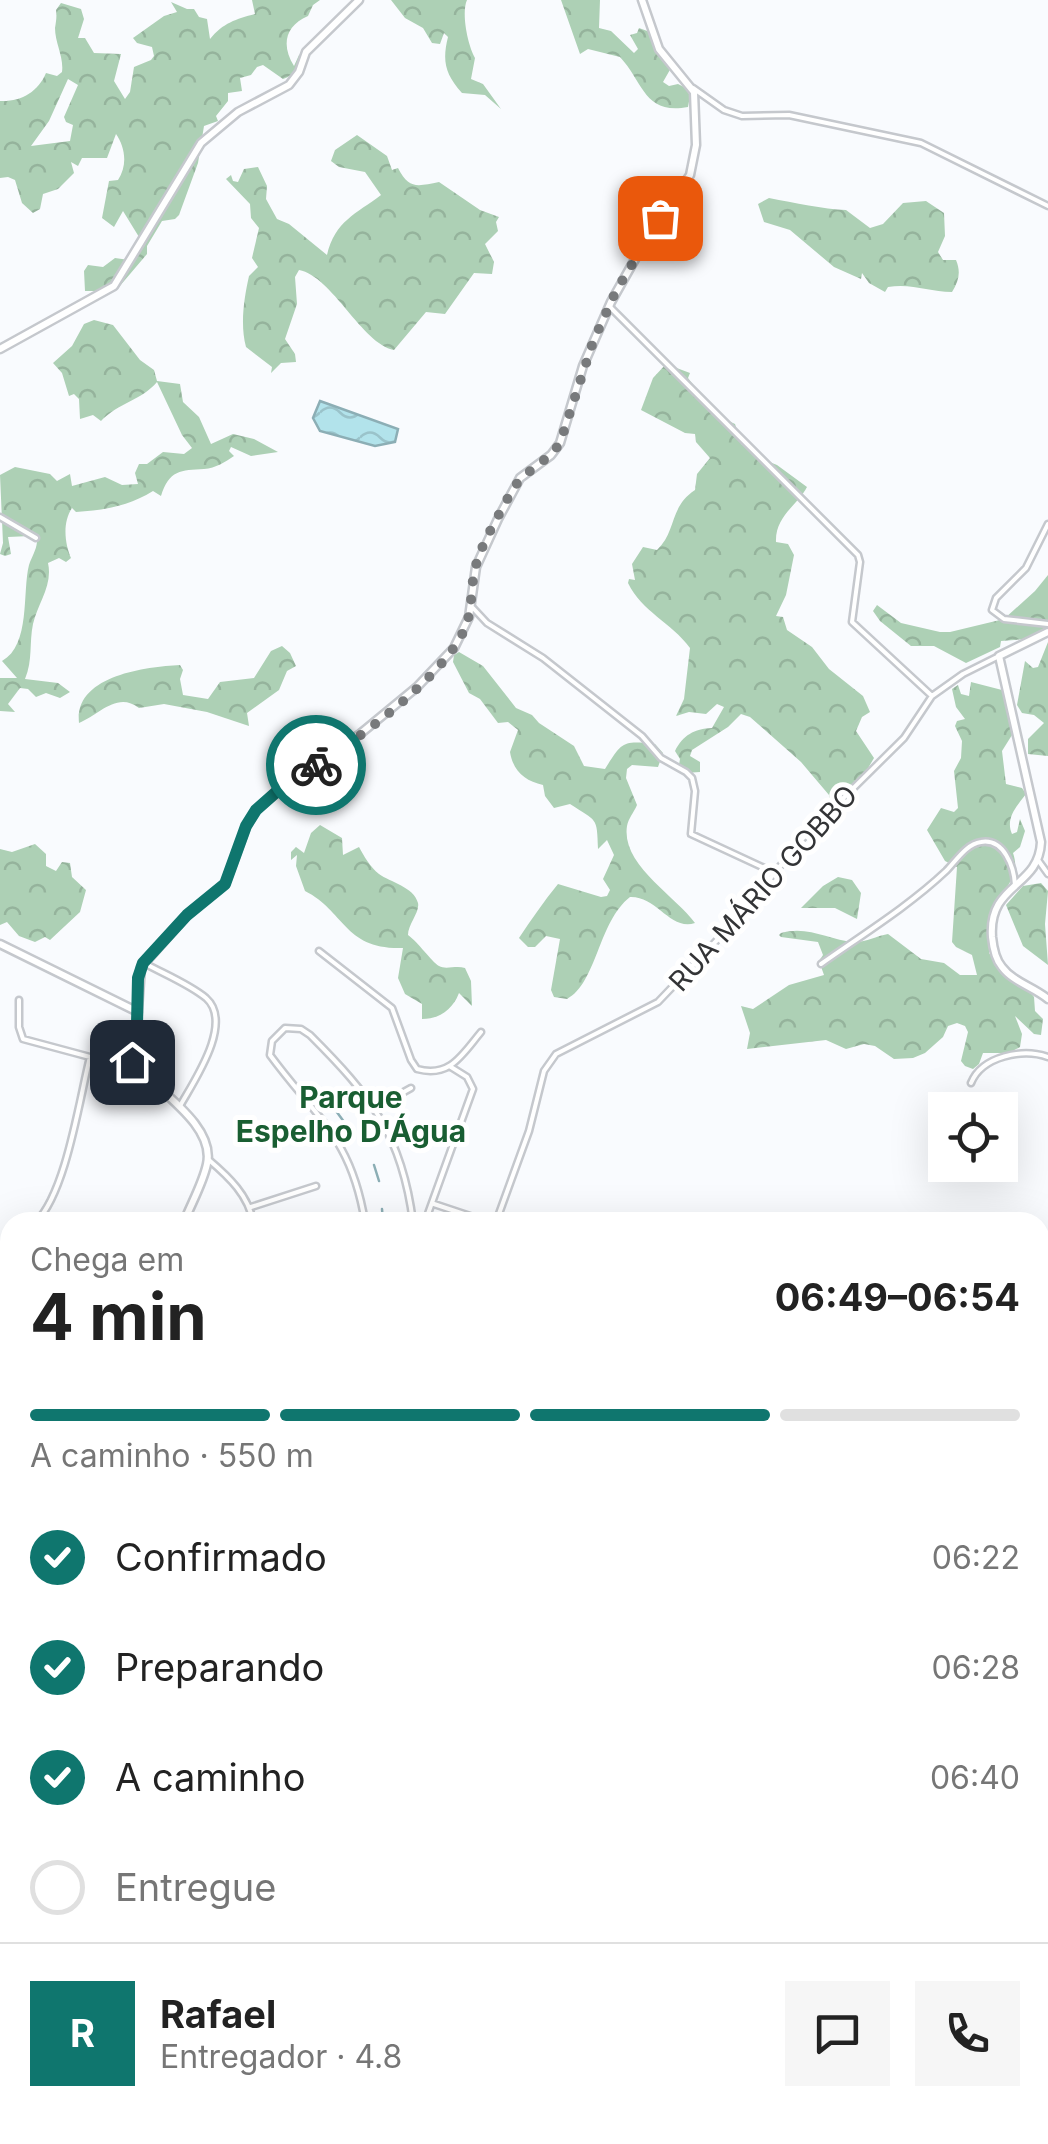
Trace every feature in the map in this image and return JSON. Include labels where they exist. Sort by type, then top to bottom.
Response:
[{"type":"street","points":[[0,349],[114,286],[200,143],[238,112],[289,85],[306,52],[359,0]]},
{"type":"street","points":[[642,0],[658,48],[692,87],[724,110],[742,116],[789,115],[921,143],[1048,206]]},
{"type":"street","points":[[132,1062],[138,978],[143,963],[187,915],[225,884],[246,826],[256,810],[417,688],[463,634],[478,560],[516,483],[560,443],[584,366],[609,306],[693,167],[696,108],[692,87]]},
{"type":"street","points":[[609,306],[858,554],[852,622],[932,696]]},
{"type":"street","points":[[0,517],[36,538]]},
{"type":"street","points":[[1048,524],[1026,568],[996,598],[992,610],[1004,618],[1048,624]]},
{"type":"street","points":[[471,606],[488,623],[543,658],[642,736],[660,758],[686,772],[694,784],[691,834],[775,873]]},
{"type":"street","name":"RUA MÁRIO GOBBO","points":[[500,1212],[529,1131],[544,1071],[556,1054],[658,1002],[733,924],[815,826],[904,738],[932,696],[963,674],[1048,632]]},
{"type":"street","points":[[1000,656],[1041,842],[1038,860],[1001,898],[994,912],[992,933],[996,957],[1005,971],[1048,999]]},
{"type":"street","points":[[821,964],[938,878],[976,843],[993,842],[1000,848],[1014,870],[1016,885]]},
{"type":"street","points":[[1038,860],[1048,874]]},
{"type":"street","points":[[1014,870],[1026,876]]},
{"type":"street","points":[[0,944],[138,1012]]},
{"type":"street","points":[[319,951],[392,1008],[410,1060],[417,1068],[438,1072],[451,1067],[481,1032]]},
{"type":"street","points":[[143,963],[204,996],[213,1006],[214,1038],[180,1106]]},
{"type":"street","points":[[19,1000],[23,1039],[90,1057],[132,1062],[180,1106],[204,1140],[209,1160],[235,1186],[252,1212]]},
{"type":"street","points":[[362,1212],[355,1176],[329,1126],[270,1055],[272,1041],[286,1028],[301,1028],[336,1061],[375,1108],[402,1159],[411,1212]]},
{"type":"street","points":[[971,1083],[980,1068],[1002,1057],[1030,1053],[1048,1057]]},
{"type":"street","points":[[46,1212],[57,1188],[90,1057]]},
{"type":"street","points":[[430,1212],[472,1088],[467,1077],[451,1067]]},
{"type":"street","points":[[375,1108],[411,1088]]},
{"type":"street","points":[[188,1212],[209,1160]]},
{"type":"street","points":[[251,1207],[316,1186]]},
{"type":"street","points":[[434,1204],[458,1212]]},
{"type":"green space","points":[[252,0],[320,0],[290,31],[287,51],[294,66],[304,52],[294,72],[283,79],[263,65],[257,67],[251,75],[240,78],[242,91],[228,93],[228,101],[216,116],[218,121],[204,126],[198,163],[179,215],[162,221],[147,246],[147,254],[119,287],[99,297],[97,291],[85,291],[84,271],[88,265],[103,267],[115,258],[129,260],[139,237],[123,211],[114,227],[102,218],[109,181],[118,180],[123,168],[119,139],[116,134],[107,158],[82,158],[78,166],[71,162],[74,173],[58,189],[43,194],[40,209],[33,213],[22,203],[15,180],[0,178],[0,101],[22,98],[38,86],[46,73],[57,76],[62,72],[55,28],[56,10],[61,3],[81,9],[84,19],[78,38],[85,38],[94,53],[121,54],[114,81],[125,99],[134,67],[154,56],[152,47],[133,38],[164,16],[177,12],[171,2],[194,9],[199,17],[207,19],[210,39],[230,22],[255,14]],"holes":[[[68,79],[78,85],[64,117],[73,125],[70,141],[31,146],[49,121]]]},
{"type":"green space","points":[[391,0],[467,0],[466,29],[475,58],[471,79],[483,84],[501,109],[485,95],[462,93],[446,67],[448,37],[444,33],[440,44],[432,43],[423,28],[405,18]]},
{"type":"green space","points":[[561,0],[600,0],[599,28],[611,31],[634,53],[638,49],[630,35],[639,28],[650,32],[671,68],[663,82],[686,88],[690,96],[688,107],[673,108],[653,102],[620,57],[588,49],[580,54]]},
{"type":"green space","points":[[357,135],[387,156],[392,170],[398,168],[410,183],[439,182],[480,210],[499,217],[498,231],[485,244],[494,262],[492,274],[474,273],[445,314],[426,312],[394,350],[370,336],[323,284],[299,270],[295,277],[297,304],[285,339],[296,362],[281,363],[271,373],[272,367],[246,347],[243,330],[249,276],[258,267],[252,258],[259,228],[251,218],[250,204],[226,179],[231,175],[238,182],[244,169],[258,167],[267,186],[266,199],[277,219],[327,255],[341,226],[381,195],[365,172],[339,167],[331,161],[335,150]]},
{"type":"green space","points":[[769,198],[846,210],[870,228],[883,224],[903,203],[926,201],[944,213],[945,236],[938,252],[943,260],[956,260],[956,284],[952,292],[897,286],[888,287],[885,292],[869,283],[862,273],[861,279],[834,267],[790,230],[764,222],[758,204]]},
{"type":"green space","points":[[94,320],[113,325],[140,360],[154,370],[157,381],[180,384],[183,402],[199,417],[211,444],[233,434],[254,439],[278,452],[251,456],[231,447],[229,451],[234,456],[220,464],[172,476],[161,496],[153,491],[107,508],[76,512],[72,508],[66,533],[71,558],[48,563],[48,579],[33,624],[25,679],[58,683],[70,692],[60,698],[46,693],[36,697],[28,689],[20,688],[8,704],[15,712],[0,711],[0,678],[17,678],[2,661],[11,653],[21,631],[27,576],[37,542],[30,536],[8,537],[11,554],[0,554],[0,475],[15,467],[50,474],[57,481],[70,474],[72,486],[105,477],[122,485],[138,484],[135,473],[139,464],[147,464],[163,452],[184,454],[192,448],[157,382],[101,421],[93,415],[80,419],[79,399],[74,394],[69,396],[62,373],[53,363],[72,346],[84,324]]},
{"type":"green space","points":[[666,364],[690,373],[688,378],[712,413],[735,424],[742,445],[748,445],[757,457],[777,465],[807,487],[783,518],[777,533],[776,542],[788,544],[794,555],[786,595],[776,616],[783,617],[787,630],[812,647],[829,669],[863,696],[870,712],[862,717],[856,731],[874,758],[861,780],[830,810],[829,795],[801,762],[750,717],[741,714],[692,750],[690,756],[700,762],[700,772],[685,773],[679,765],[675,751],[685,737],[712,728],[724,707],[717,704],[706,714],[689,712],[676,716],[684,699],[690,648],[641,602],[628,583],[629,579],[635,580],[632,564],[643,547],[657,550],[663,543],[681,504],[695,490],[697,474],[710,458],[696,442],[695,434],[685,433],[641,410],[653,378]]},
{"type":"green space","points":[[1048,575],[1048,626],[1027,639],[1001,641],[1000,647],[966,663],[934,646],[911,646],[873,611],[877,605],[901,623],[950,632],[1004,619]]},
{"type":"green space","points":[[1048,642],[1048,756],[1028,754],[1028,739],[1044,723],[1034,715],[1022,713],[1017,705],[1025,661],[1033,668],[1038,667]]},
{"type":"green space","points":[[282,646],[296,666],[287,671],[279,690],[247,713],[249,726],[207,712],[164,704],[139,708],[123,702],[79,723],[80,707],[88,694],[114,677],[180,665],[183,695],[208,699],[220,682],[254,678],[271,651]]},
{"type":"green space","points":[[459,652],[483,666],[516,708],[574,746],[584,766],[605,769],[620,748],[629,743],[655,744],[663,753],[658,767],[632,765],[627,769],[626,778],[637,805],[628,823],[627,840],[641,867],[695,923],[678,922],[648,902],[630,897],[611,921],[585,980],[567,999],[554,997],[551,990],[560,939],[546,936],[535,947],[528,947],[519,938],[558,884],[607,896],[610,890],[603,879],[614,855],[607,840],[598,849],[596,825],[590,817],[570,804],[554,808],[543,785],[517,770],[510,752],[518,730],[508,722],[498,723],[480,699],[469,693],[453,662]]},
{"type":"green space","points":[[971,682],[1002,690],[1006,696],[1013,727],[1002,751],[1006,784],[1022,788],[1026,794],[1011,817],[1012,834],[1017,832],[1020,819],[1025,831],[1020,847],[1013,853],[1014,874],[998,905],[989,953],[1006,975],[1034,997],[1035,1011],[1043,1019],[1041,1035],[1034,1034],[1015,1016],[1022,1034],[1020,1047],[1009,1053],[983,1053],[973,1069],[961,1061],[968,1032],[957,1023],[948,1026],[943,1037],[925,1053],[913,1058],[894,1059],[875,1046],[864,1044],[846,1049],[826,1040],[747,1049],[750,1033],[741,1006],[753,1009],[789,985],[824,975],[818,942],[781,937],[781,933],[809,932],[855,942],[888,934],[921,959],[944,963],[960,975],[977,975],[972,955],[952,942],[957,867],[945,861],[927,830],[941,808],[954,812],[958,808],[954,771],[961,758],[962,741],[955,726],[965,719],[956,707],[952,689],[958,685],[961,694],[969,696]]},
{"type":"green space","points":[[320,825],[342,838],[343,855],[359,847],[376,871],[416,897],[418,907],[408,935],[439,966],[465,968],[471,981],[472,1006],[459,993],[445,1012],[422,1019],[422,1004],[405,994],[398,978],[403,948],[368,943],[305,891],[296,866],[297,855],[291,860],[291,852],[296,847],[304,853],[311,833]]},
{"type":"green space","points":[[35,844],[46,854],[46,866],[56,871],[62,862],[70,863],[72,877],[86,890],[80,912],[50,940],[45,937],[35,942],[19,936],[7,922],[0,925],[0,849],[12,852]]},
{"type":"green space","points":[[838,877],[852,880],[861,893],[857,919],[835,908],[801,908],[823,886]]},
{"type":"green space","points":[[1041,883],[1048,891],[1048,965],[1023,946],[1006,905],[1023,886]]},
{"type":"water","points":[[320,401],[398,429],[395,442],[375,446],[320,431],[313,418]]},
{"type":"waterway","points":[[317,1085],[350,1130]]},
{"type":"waterway","points":[[374,1165],[379,1181]]},
{"type":"way so far","points":[[316,765],[417,688],[463,634],[478,560],[519,480],[560,443],[593,342],[616,291],[660,218]]},
{"type":"district","name":"Parque Espelho D'Água","points":[[351,1115]]},
{"type":"route","points":[[132,1062],[138,972],[143,963],[187,915],[225,884],[246,826],[256,810],[316,765]]}]
